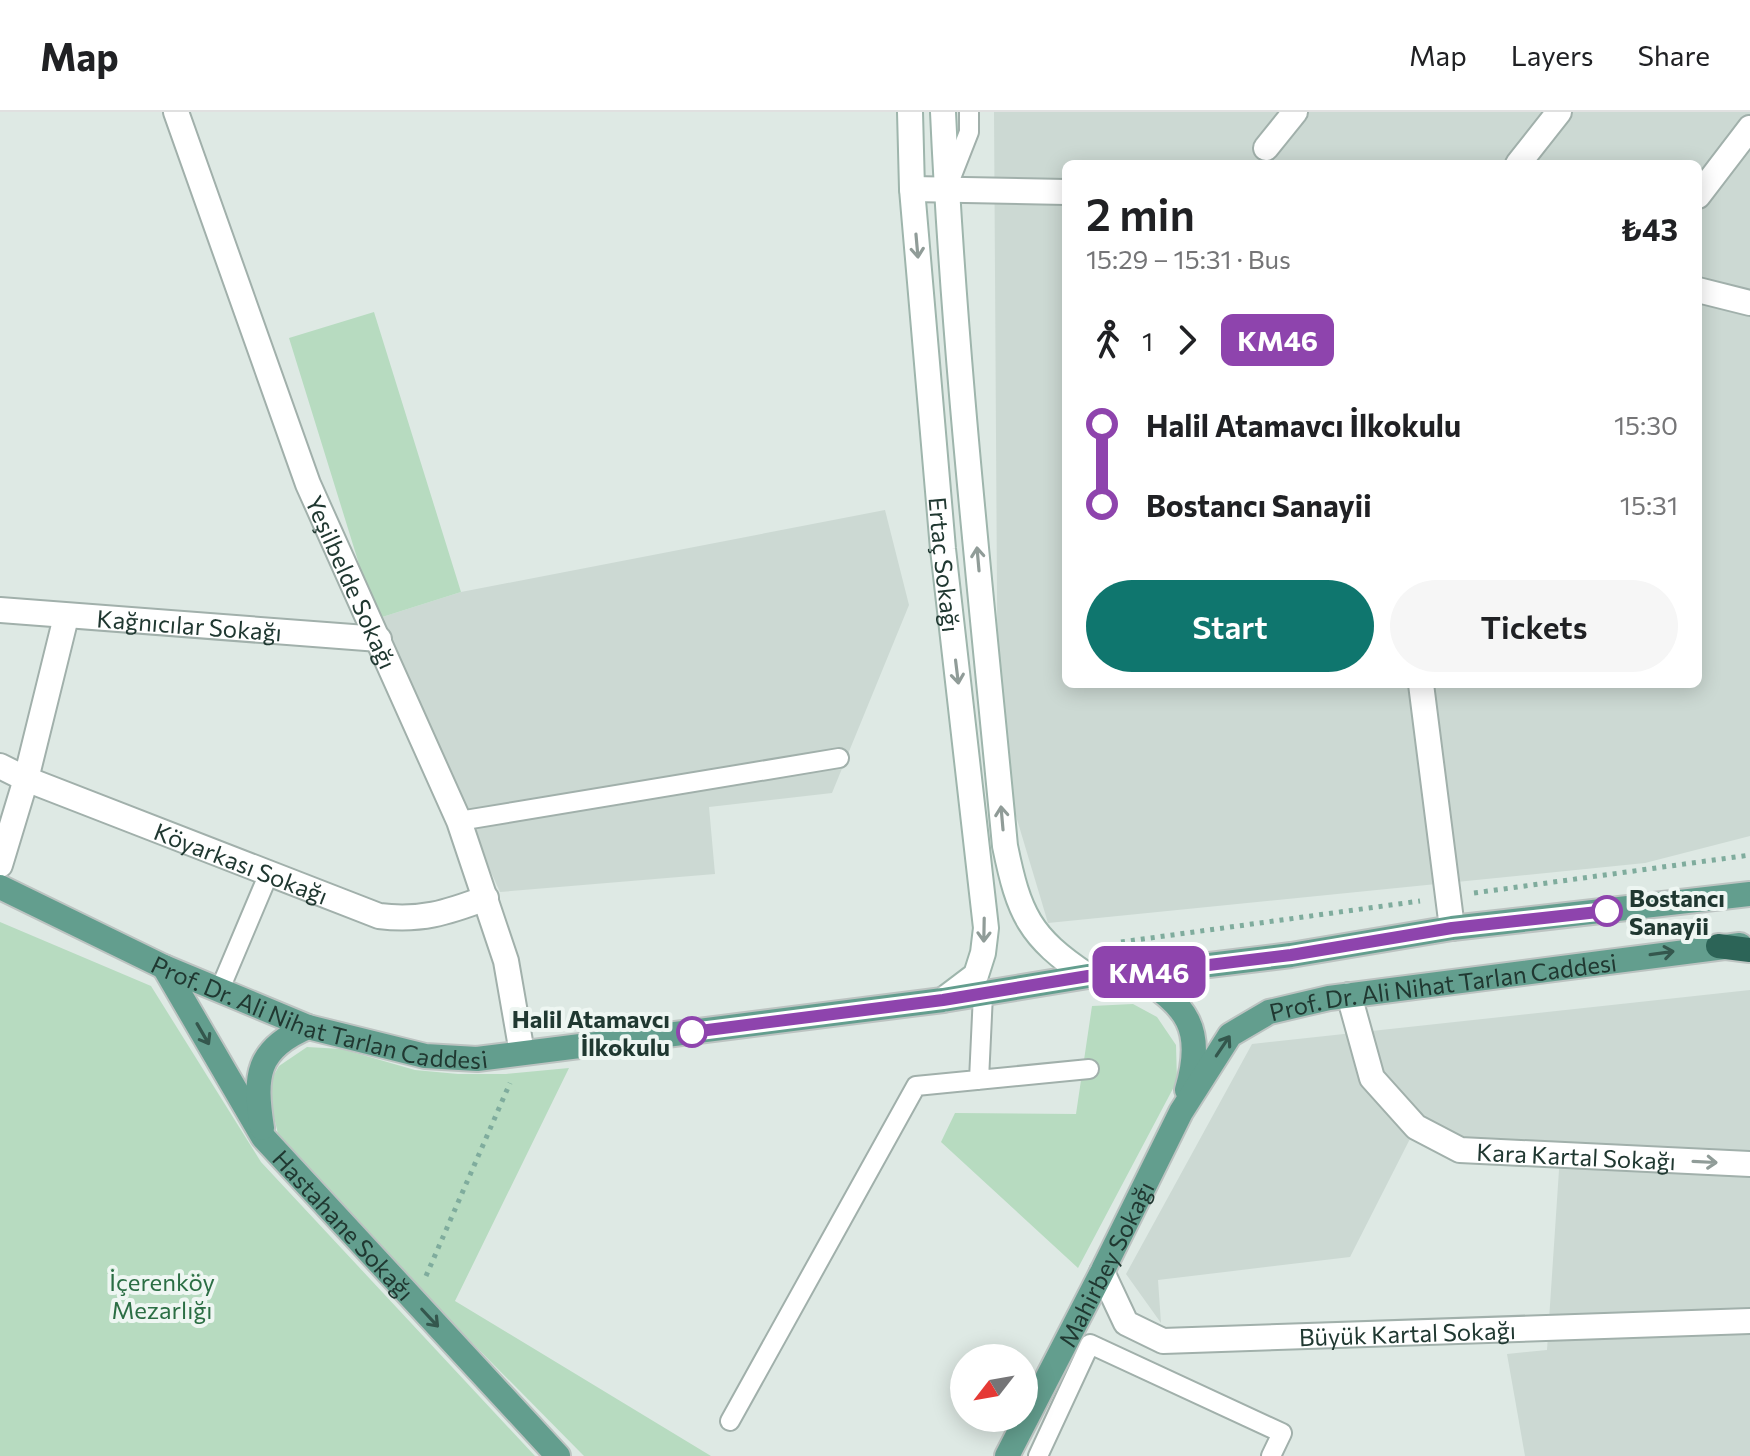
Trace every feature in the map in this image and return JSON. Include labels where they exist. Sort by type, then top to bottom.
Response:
[{"type":"highway","points":[[1718,946],[1750,948]]},
{"type":"main road","name":"Prof. Dr. Ali Nihat Tarlan Caddesi","points":[[0,887],[164,967],[308,1027],[425,1056],[477,1059],[943,1000],[1088,976],[1135,974],[1291,955],[1452,928],[1750,894]]},
{"type":"main road","name":"Prof. Dr. Ali Nihat Tarlan Caddesi","points":[[1181,1112],[1230,1035],[1269,1012],[1349,995],[1718,946]]},
{"type":"main road","name":"Hastahane Sokağı","points":[[164,967],[263,1137],[558,1456]]},
{"type":"main road","points":[[1135,974],[1164,991],[1183,1011],[1193,1031],[1196,1062],[1181,1112]]},
{"type":"main road","points":[[263,1137],[258,1075],[269,1052],[287,1036],[308,1027]]},
{"type":"main road","name":"Mahirbey Sokağı","points":[[1007,1456],[1181,1112]]},
{"type":"street","name":"Yeşilbelde Sokağı","points":[[176,112],[308,484],[459,821],[506,961],[522,1053]]},
{"type":"street","name":"Ertaç Sokağı","points":[[910,112],[912,189],[943,549],[986,928],[976,975],[943,1000]]},
{"type":"street","name":"Ertaç Sokağı","points":[[943,112],[947,189],[1005,846],[1013,886],[1027,920],[1052,950],[1088,976]]},
{"type":"street","points":[[1266,148],[1295,112]]},
{"type":"street","points":[[1521,160],[1559,112]]},
{"type":"street","points":[[1702,191],[1750,128]]},
{"type":"street","points":[[912,189],[1062,192]]},
{"type":"street","points":[[1702,291],[1750,303]]},
{"type":"street","name":"Kağnıcılar Sokağı","points":[[0,610],[379,639]]},
{"type":"street","points":[[0,865],[26,779],[66,617]]},
{"type":"street","points":[[1422,688],[1452,928]]},
{"type":"street","name":"Köyarkası Sokağı","points":[[0,766],[26,779],[379,916],[405,920],[439,916],[486,898]]},
{"type":"street","name":"Kara Kartal Sokağı","points":[[1349,995],[1372,1078],[1416,1127],[1460,1150],[1750,1164]]},
{"type":"street","name":"Büyük Kartal Sokağı","points":[[1102,1272],[1126,1323],[1163,1341],[1750,1321]]},
{"type":"lane","points":[[947,189],[969,132],[969,112]]},
{"type":"lane","points":[[459,821],[839,758]]},
{"type":"lane","points":[[220,989],[269,873]]},
{"type":"lane","points":[[979,1080],[983,994]]},
{"type":"lane","points":[[730,1421],[916,1086],[1089,1069]]},
{"type":"lane","points":[[1038,1456],[1090,1344],[1282,1433],[1271,1456]]},
{"type":"path","points":[[415,1302],[522,1053]]},
{"type":"shaded area","points":[[994,112],[1750,112],[1750,836],[1645,863],[1048,923],[998,756]]},
{"type":"shaded area","points":[[885,510],[909,605],[832,793],[709,807],[715,874],[500,892],[376,619],[461,592]]},
{"type":"shaded area","points":[[1750,990],[1750,1456],[1525,1456],[1507,1354],[1547,1350],[1560,1155],[1460,1150],[1416,1127],[1350,1257],[1158,1280],[1161,1323],[1126,1274],[1252,1044]]},
{"type":"green space","points":[[374,312],[461,592],[376,619],[289,338]]},
{"type":"green space","name":"İçerenköy Mezarlığı","points":[[0,922],[151,986],[261,1162],[535,1456],[0,1456]]},
{"type":"green space","points":[[1133,1004],[1157,1017],[1176,1045],[1177,1081],[1078,1268],[941,1142],[955,1113],[1076,1114],[1092,1006]]},
{"type":"green space","points":[[307,1047],[342,1049],[415,1070],[458,1074],[506,1074],[569,1068],[455,1301],[711,1456],[584,1456],[413,1283],[278,1134],[267,1087],[279,1066]]},
{"type":"bus line","name":"KM46","points":[[692,1032],[943,1000],[1088,976],[1135,974],[1291,955],[1452,928],[1607,911]]},
{"type":"place","name":"Bostancı Sanayii","points":[[1607,911]]},
{"type":"place","name":"Halil Atamavcı İlkokulu","points":[[692,1032]]}]
